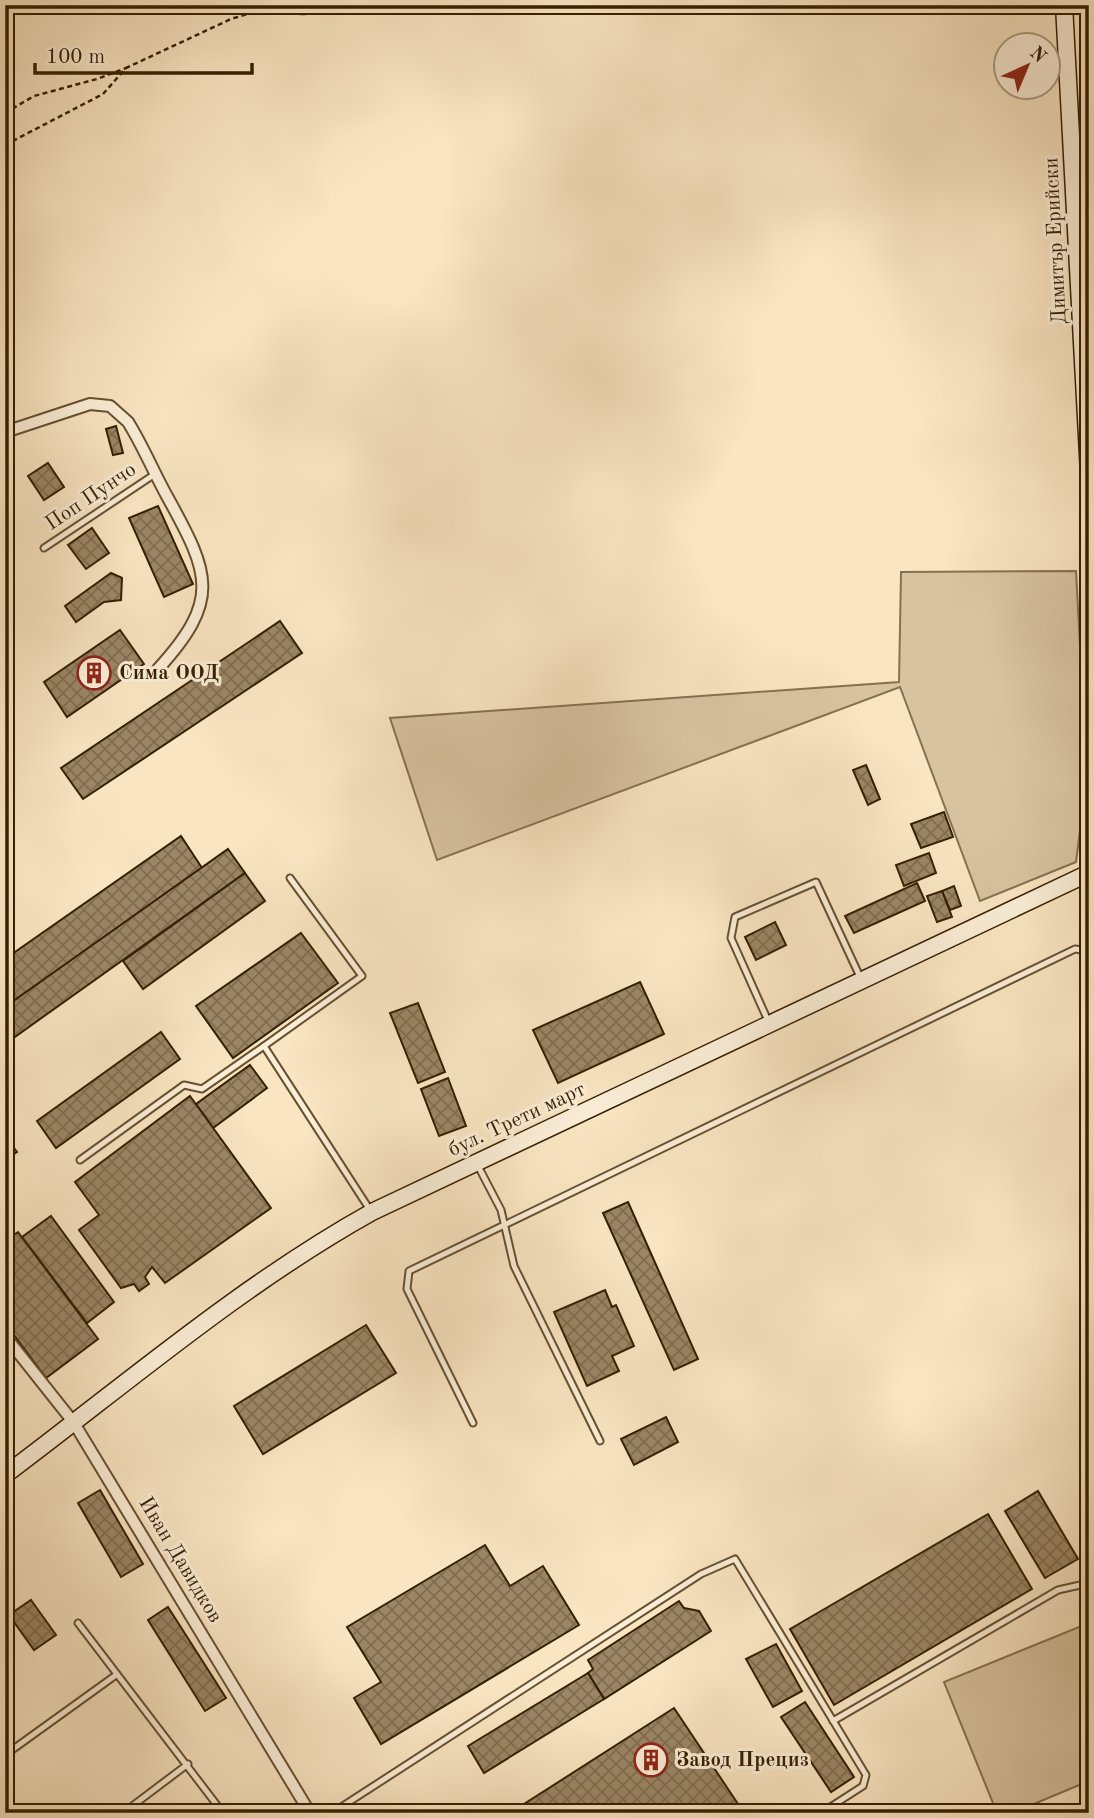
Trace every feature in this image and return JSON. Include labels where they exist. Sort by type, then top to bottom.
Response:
[{"type":"main road","name":"Димитър Ерийски","points":[[1064,5],[1081,153],[1089,474]]},
{"type":"main road","name":"бул. Трети март","points":[[5,1475],[232,1303],[298,1257],[372,1212],[1089,873]]},
{"type":"street","points":[[5,432],[90,404],[110,406],[119,411],[198,551],[202,580],[192,627],[158,669]]},
{"type":"street","name":"Иван Давидков","points":[[5,1335],[74,1423],[310,1813]]},
{"type":"lane","name":"Поп Пунчо","points":[[44,548],[155,474]]},
{"type":"lane","points":[[80,1160],[184,1086],[202,1089],[362,976],[290,878]]},
{"type":"lane","points":[[770,1025],[731,938],[735,917],[816,882],[862,981]]},
{"type":"lane","points":[[473,1423],[407,1289],[406,1278],[409,1271],[1074,949],[1089,951]]},
{"type":"lane","points":[[264,1046],[372,1212]]},
{"type":"lane","points":[[476,1161],[506,1223],[508,1252],[514,1266],[600,1441]]},
{"type":"lane","points":[[332,1813],[701,1574],[735,1559],[866,1776],[863,1786],[821,1813]]},
{"type":"lane","points":[[832,1721],[1058,1590],[1089,1583]]},
{"type":"lane","points":[[78,1623],[223,1813]]},
{"type":"lane","points":[[5,1755],[116,1675]]},
{"type":"lane","points":[[122,1813],[188,1764]]},
{"type":"path","points":[[5,113],[34,96],[126,68],[231,19],[251,13],[306,15],[322,5]]},
{"type":"path","points":[[5,145],[103,94],[126,68]]},
{"type":"shaded area","points":[[1076,571],[1087,776],[1076,862],[980,901],[900,687],[437,860],[390,718],[899,682],[901,572]]},
{"type":"shaded area","points":[[1089,1623],[1089,1781],[1012,1813],[997,1813],[944,1682]]},
{"type":"building","points":[[116,426],[123,453],[113,455],[106,429]]},
{"type":"building","points":[[48,463],[64,487],[44,500],[28,476]]},
{"type":"building","points":[[158,506],[193,584],[164,597],[129,518]]},
{"type":"building","points":[[92,528],[109,553],[86,569],[68,545]]},
{"type":"building","points":[[111,573],[122,578],[121,600],[104,602],[76,622],[65,606]]},
{"type":"building","points":[[280,621],[302,653],[83,799],[61,768]]},
{"type":"building","name":"Сима ООД","points":[[120,630],[144,664],[67,717],[44,682]]},
{"type":"building","points":[[866,765],[880,799],[868,805],[853,770]]},
{"type":"building","points":[[944,812],[953,837],[921,848],[911,824]]},
{"type":"building","points":[[181,836],[202,868],[5,1007],[5,959]]},
{"type":"building","points":[[228,849],[245,873],[5,1044],[5,1007]]},
{"type":"building","points":[[929,853],[936,873],[904,886],[896,865]]},
{"type":"building","points":[[245,873],[265,901],[143,989],[123,961]]},
{"type":"building","points":[[917,883],[925,901],[854,933],[845,916]]},
{"type":"building","points":[[954,886],[961,906],[950,910],[942,891]]},
{"type":"building","points":[[942,891],[952,917],[937,922],[927,896]]},
{"type":"building","points":[[775,922],[786,945],[756,960],[745,937]]},
{"type":"building","points":[[301,933],[338,983],[233,1058],[196,1006]]},
{"type":"building","points":[[640,982],[664,1034],[558,1083],[533,1030]]},
{"type":"building","points":[[418,1003],[445,1072],[418,1083],[390,1013]]},
{"type":"building","points":[[161,1032],[180,1059],[56,1148],[37,1121]]},
{"type":"building","points":[[250,1065],[267,1088],[213,1128],[196,1104]]},
{"type":"building","points":[[448,1078],[466,1126],[439,1136],[421,1089]]},
{"type":"building","points":[[190,1096],[271,1208],[165,1283],[152,1267],[145,1277],[149,1284],[139,1291],[134,1284],[121,1288],[79,1230],[99,1215],[75,1182]]},
{"type":"building","points":[[5,1136],[17,1152],[5,1160]]},
{"type":"building","points":[[628,1202],[698,1359],[674,1370],[603,1213]]},
{"type":"building","points":[[51,1216],[114,1302],[87,1323],[22,1237]]},
{"type":"building","points":[[18,1232],[98,1339],[46,1378],[5,1323],[5,1241]]},
{"type":"building","points":[[605,1290],[612,1307],[616,1305],[634,1346],[612,1356],[619,1371],[587,1386],[554,1312]]},
{"type":"building","points":[[366,1325],[396,1373],[263,1454],[234,1406]]},
{"type":"building","points":[[666,1417],[678,1442],[634,1465],[621,1439]]},
{"type":"building","points":[[100,1490],[143,1564],[121,1577],[78,1503]]},
{"type":"building","points":[[1038,1491],[1078,1559],[1045,1578],[1005,1511]]},
{"type":"building","points":[[988,1514],[1032,1589],[834,1705],[790,1629]]},
{"type":"building","points":[[485,1545],[510,1586],[543,1566],[579,1625],[381,1744],[354,1698],[381,1682],[347,1627]]},
{"type":"building","points":[[31,1600],[56,1635],[34,1650],[9,1615]]},
{"type":"building","points":[[679,1601],[684,1608],[699,1611],[711,1631],[604,1699],[588,1673],[593,1669],[588,1660]]},
{"type":"building","points":[[168,1607],[226,1698],[205,1711],[148,1620]]},
{"type":"building","points":[[776,1644],[802,1691],[773,1707],[746,1659]]},
{"type":"building","points":[[588,1673],[604,1699],[484,1773],[468,1746]]},
{"type":"building","points":[[805,1702],[854,1777],[831,1792],[781,1717]]},
{"type":"building","name":"Завод Прециз","points":[[674,1708],[744,1813],[510,1813]]},
{"type":"place","name":"Сима ООД","points":[[94,673]]},
{"type":"place","name":"Завод Прециз","points":[[651,1760]]}]
